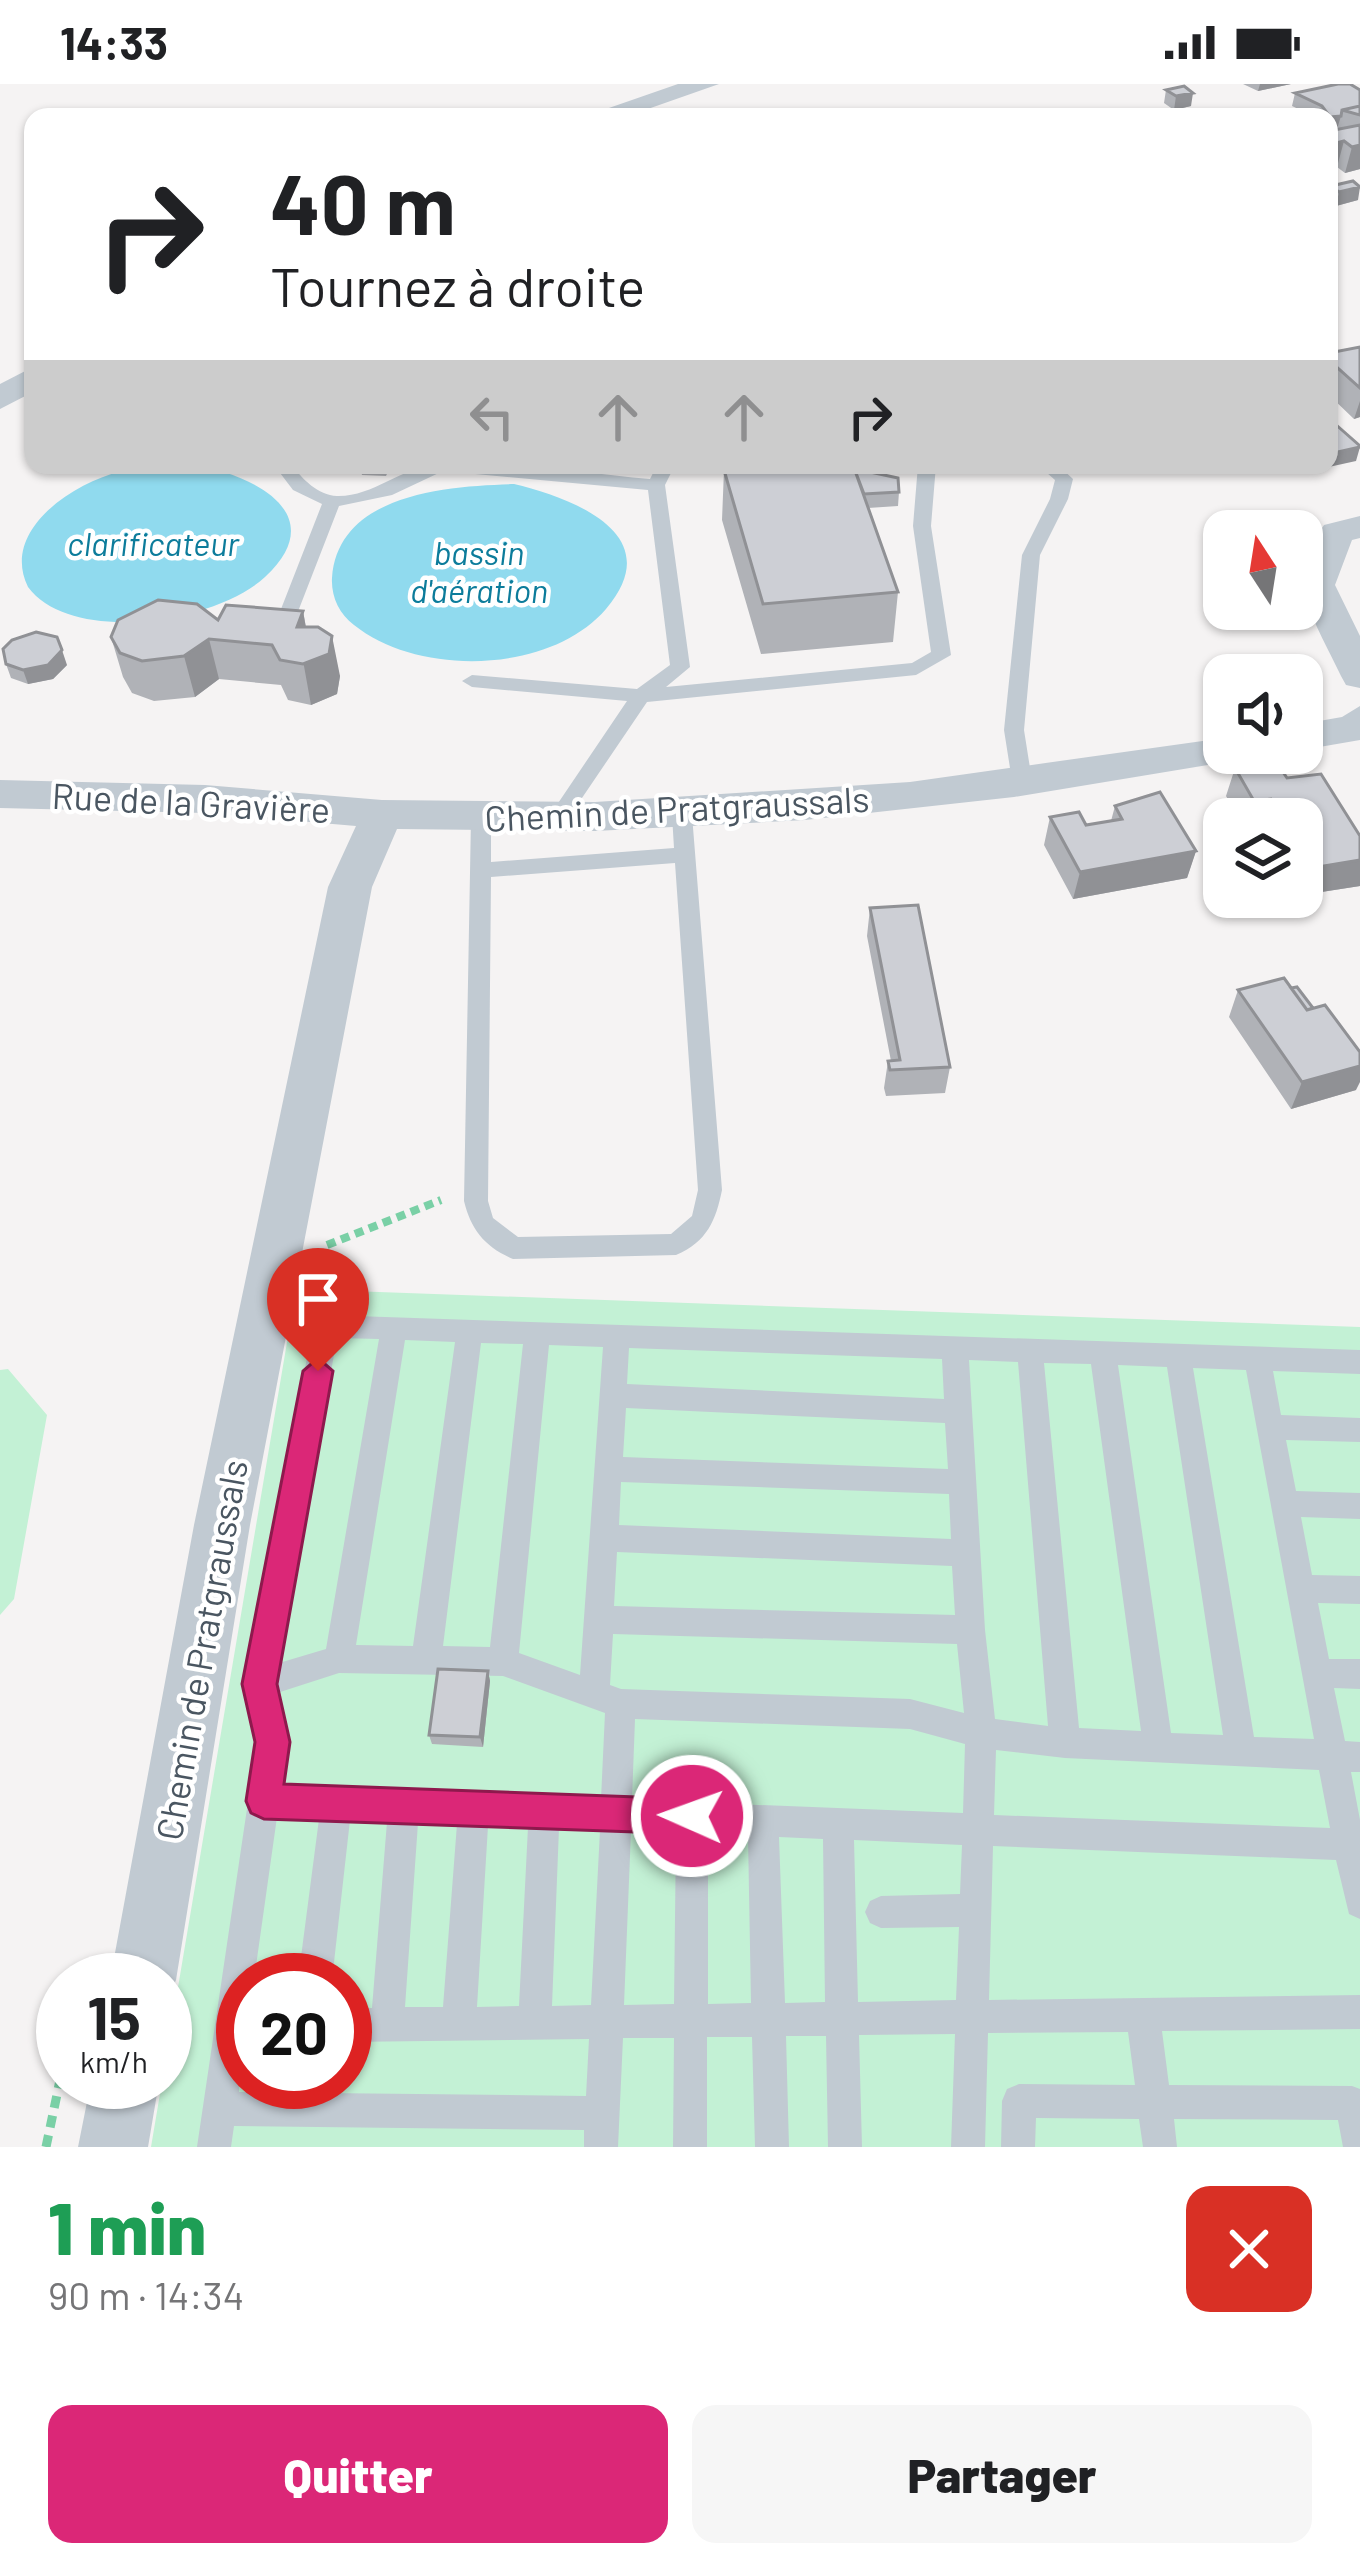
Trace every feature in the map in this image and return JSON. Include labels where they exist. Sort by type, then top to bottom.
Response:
[{"type":"street","points":[[627,108],[706,84]]},
{"type":"street","points":[[1360,527],[1337,533],[1317,585],[1360,676]]},
{"type":"street","points":[[1323,734],[1358,728],[1360,719]]},
{"type":"street","name":"Chemin de Pratgraussals","points":[[147,1953],[222,1525],[350,887],[382,814],[556,821],[683,835],[1023,787],[1203,755]]},
{"type":"street","name":"Rue de la Gravière","points":[[0,794],[205,799],[382,814]]},
{"type":"street","points":[[113,2147],[120,2109]]},
{"type":"lane","points":[[290,474],[299,486],[332,502],[386,491],[425,474]]},
{"type":"lane","points":[[533,474],[656,485]]},
{"type":"lane","points":[[556,821],[641,696],[680,667],[656,485],[662,474]]},
{"type":"lane","points":[[472,681],[641,696],[916,669],[940,655],[922,526],[926,474]]},
{"type":"lane","points":[[1023,787],[1014,730],[1031,555],[1037,535],[1063,495],[1064,479],[1058,474]]},
{"type":"lane","points":[[283,627],[332,502]]},
{"type":"lane","points":[[480,870],[683,835],[710,1190],[703,1221],[676,1244],[513,1248],[482,1224],[476,1186],[480,870],[481,818]]},
{"type":"lane","points":[[246,1953],[272,1742],[260,1684],[326,1326],[1360,1362]]},
{"type":"lane","points":[[339,1659],[394,1326]]},
{"type":"lane","points":[[426,1661],[470,1330]]},
{"type":"lane","points":[[503,1662],[537,1332]]},
{"type":"lane","points":[[214,2147],[219,2109],[601,2130],[616,1813],[598,1620],[617,1335]]},
{"type":"lane","points":[[955,1348],[970,1630],[981,1732],[968,2147]]},
{"type":"lane","points":[[1030,1351],[1065,1743]]},
{"type":"lane","points":[[1103,1353],[1158,1747]]},
{"type":"lane","points":[[1178,1355],[1240,1752]]},
{"type":"lane","points":[[1257,1359],[1314,1672],[1345,1756],[1360,1903]]},
{"type":"lane","points":[[613,1395],[958,1412]]},
{"type":"lane","points":[[1270,1427],[1360,1430]]},
{"type":"lane","points":[[608,1469],[962,1483]]},
{"type":"lane","points":[[1284,1504],[1360,1506]]},
{"type":"lane","points":[[604,1538],[965,1553]]},
{"type":"lane","points":[[1300,1588],[1360,1590]]},
{"type":"lane","points":[[598,1620],[970,1630]]},
{"type":"lane","points":[[260,1684],[339,1659],[503,1662],[607,1699],[910,1714],[981,1732],[1065,1743],[1345,1756]]},
{"type":"lane","points":[[1314,1672],[1360,1674]]},
{"type":"lane","points":[[264,1801],[1354,1845]]},
{"type":"lane","points":[[318,1953],[337,1802]]},
{"type":"lane","points":[[387,2024],[404,1805]]},
{"type":"lane","points":[[458,2022],[474,1808]]},
{"type":"lane","points":[[535,2020],[544,1810]]},
{"type":"lane","points":[[691,2147],[692,1816]]},
{"type":"lane","points":[[763,1820],[772,2147]]},
{"type":"lane","points":[[838,1824],[845,2147]]},
{"type":"lane","points":[[881,1912],[977,1910]]},
{"type":"lane","points":[[372,2024],[1360,2012]]},
{"type":"lane","points":[[1143,2014],[1160,2147]]},
{"type":"lane","points":[[1018,2147],[1018,2101],[1352,2103],[1360,2147]]},
{"type":"path","points":[[276,1264],[476,1186]]},
{"type":"path","points":[[46,2147],[54,2109]]},
{"type":"green space","points":[[296,1289],[1360,1327],[1360,2147],[151,2147],[157,2109],[192,2109],[192,1953],[184,1953]]},
{"type":"green space","points":[[8,1369],[47,1415],[14,1599],[0,1615],[0,1370]]},
{"type":"water","name":"clarificateur","points":[[113,474],[238,477],[276,500],[288,516],[291,534],[284,554],[265,577],[214,606],[145,621],[77,617],[49,605],[28,587],[22,566],[24,547],[46,512]]},
{"type":"water","name":"bassin d'aération","points":[[514,484],[585,510],[620,540],[627,560],[623,583],[606,609],[582,630],[519,656],[448,660],[381,642],[344,616],[332,578],[339,550],[354,528],[375,511],[429,492]]},
{"type":"building","points":[[1350,84],[1360,90],[1360,106],[1342,110],[1338,116],[1338,108],[1323,108],[1295,93]]},
{"type":"building","points":[[1184,86],[1193,93],[1176,96],[1166,90]]},
{"type":"building","points":[[1360,125],[1360,145],[1338,143],[1338,129]]},
{"type":"building","points":[[1353,181],[1360,187],[1339,192],[1338,184]]},
{"type":"building","points":[[1360,347],[1360,388],[1338,368],[1338,351]]},
{"type":"building","points":[[1338,427],[1360,447],[1338,452]]},
{"type":"building","points":[[725,474],[856,474],[898,592],[763,604]]},
{"type":"building","points":[[856,474],[898,478],[899,492],[864,494]]},
{"type":"building","points":[[158,600],[197,604],[218,620],[226,605],[303,611],[297,627],[318,627],[332,636],[329,654],[303,664],[280,660],[272,645],[209,639],[184,656],[142,661],[120,653],[111,637],[118,620]]},
{"type":"building","points":[[36,632],[57,637],[62,650],[48,665],[23,670],[6,664],[3,649],[12,640]]},
{"type":"building","points":[[1238,774],[1284,774],[1287,778],[1321,774],[1360,836],[1360,860],[1323,866],[1323,798],[1252,798]]},
{"type":"building","points":[[1160,792],[1196,851],[1080,872],[1050,817],[1079,812],[1086,825],[1122,819],[1115,806]]},
{"type":"building","points":[[918,905],[950,1067],[890,1070],[888,1061],[900,1060],[870,908]]},
{"type":"building","points":[[1284,978],[1307,1010],[1325,1005],[1360,1052],[1360,1066],[1302,1082],[1238,990]]},
{"type":"building","points":[[1297,987],[1313,1008],[1307,1010],[1291,988]]},
{"type":"building","points":[[438,1669],[488,1671],[480,1737],[429,1735]]},
{"type":"route","points":[[318,1371],[260,1684],[272,1742],[264,1801],[692,1816]]}]
